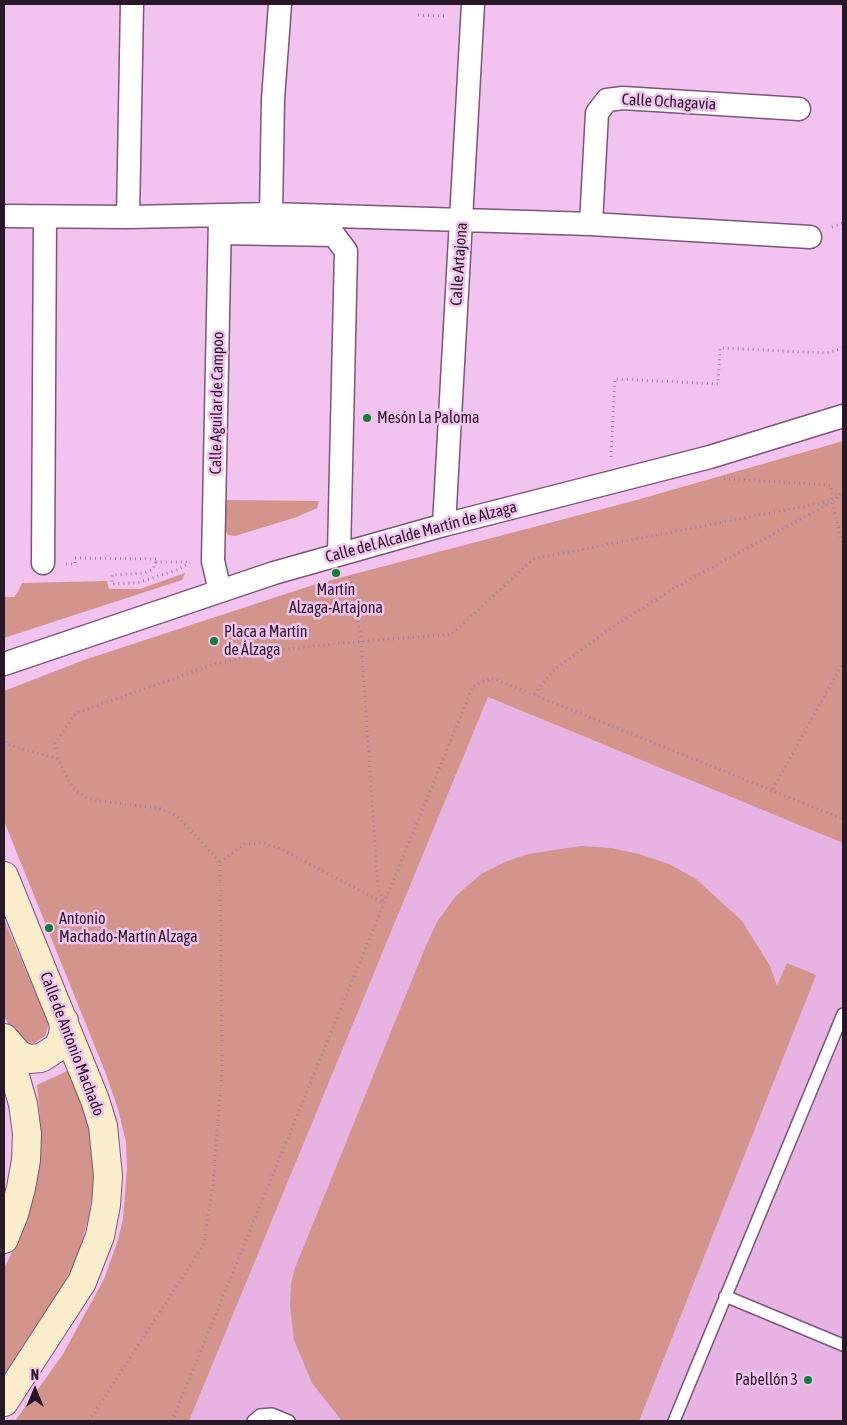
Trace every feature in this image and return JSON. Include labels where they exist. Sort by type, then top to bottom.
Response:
[{"type":"street","points":[[128,217],[132,4]]},
{"type":"street","points":[[271,214],[272,99],[280,4]]},
{"type":"street","name":"Calle Artajona","points":[[444,525],[473,4]]},
{"type":"street","name":"Calle Ochagavia","points":[[591,224],[597,113],[607,100],[623,98],[799,109]]},
{"type":"street","points":[[220,224],[271,214],[591,224],[810,237]]},
{"type":"street","points":[[4,216],[128,217],[334,235],[346,251],[344,562]]},
{"type":"street","points":[[43,563],[45,217]]},
{"type":"street","name":"Calle Aguilar de Campoo","points":[[220,224],[214,561],[220,591]]},
{"type":"street","name":"Calle del Alcalde Martín de Alzaga","points":[[4,664],[220,591],[344,562],[444,525],[710,457],[843,416]]},
{"type":"street","name":"Calle de Antonio Machado","points":[[4,876],[64,1021],[103,1126],[107,1158],[106,1205],[100,1236],[82,1282],[4,1402]]},
{"type":"street","points":[[4,1038],[19,1055],[29,1059],[41,1058],[58,1048],[63,1036],[64,1021]]},
{"type":"street","points":[[4,1038],[23,1104],[27,1134],[26,1160],[21,1188],[14,1214],[4,1239]]},
{"type":"lane","points":[[674,1421],[843,1014]]},
{"type":"lane","points":[[725,1296],[843,1345]]},
{"type":"lane","points":[[253,1421],[260,1415],[272,1414],[289,1421]]},
{"type":"path","points":[[418,15],[450,16]]},
{"type":"path","points":[[610,459],[615,379],[718,384],[720,348],[827,353],[843,348]]},
{"type":"path","points":[[710,457],[713,474],[729,481],[831,485],[832,501],[843,546]]},
{"type":"path","points":[[89,1421],[204,1244],[214,1184],[222,1068],[220,862],[176,815],[158,808],[98,801],[74,790],[58,759],[55,742],[76,713],[212,665],[267,652],[361,641],[452,634],[533,559],[832,501],[843,491]]},
{"type":"path","points":[[534,694],[554,670],[616,624],[676,587],[843,496]]},
{"type":"path","points":[[43,563],[75,564],[75,558],[157,559],[156,562]]},
{"type":"path","points":[[156,562],[180,562]]},
{"type":"path","points":[[156,562],[153,569],[145,573],[112,575],[112,584],[137,583],[177,570],[193,562]]},
{"type":"path","points":[[344,562],[361,641],[378,888],[385,904]]},
{"type":"path","points":[[773,789],[843,662]]},
{"type":"path","points":[[172,1421],[473,686],[492,678],[843,818]]},
{"type":"path","points":[[4,737],[6,744],[58,759]]},
{"type":"path","points":[[220,862],[246,844],[262,844],[279,848],[385,904]]},
{"type":"shaded area","points":[[843,441],[843,843],[488,697],[189,1421],[15,1421],[63,1354],[104,1279],[118,1240],[123,1219],[127,1169],[126,1142],[118,1109],[106,1074],[4,821],[4,691],[84,660],[316,584],[633,501]]},
{"type":"shaded area","points":[[226,500],[319,501],[317,508],[297,517],[235,536],[228,535],[225,530]]},
{"type":"shaded area","points":[[185,573],[182,580],[4,638],[4,597],[14,597],[22,583],[107,581],[109,589],[140,589]]},
{"type":"shaded area","points":[[488,697],[843,843],[843,1421],[189,1421]]},
{"type":"shaded area","points":[[581,846],[611,848],[639,854],[669,864],[696,879],[742,921],[770,966],[777,986],[787,963],[816,975],[639,1421],[342,1421],[312,1383],[294,1340],[290,1306],[291,1283],[295,1268],[425,948],[437,922],[456,896],[481,874],[505,862],[528,854]]},
{"type":"shaded area","points":[[4,920],[49,1023],[45,1036],[34,1043],[20,1040],[13,1035],[4,1015]]},
{"type":"shaded area","points":[[69,1070],[90,1131],[94,1185],[88,1220],[76,1261],[4,1377],[4,1268],[18,1241],[36,1189],[41,1129],[37,1085]]},
{"type":"place","name":"Mesón La Paloma","points":[[367,418]]},
{"type":"place","name":"Martín Alzaga-Artajona","points":[[336,573]]},
{"type":"place","name":"Placa a Martín de Álzaga","points":[[214,641]]},
{"type":"place","name":"Antonio Machado-Martín Alzaga","points":[[49,928]]},
{"type":"place","name":"Pabellón 3","points":[[808,1380]]}]
